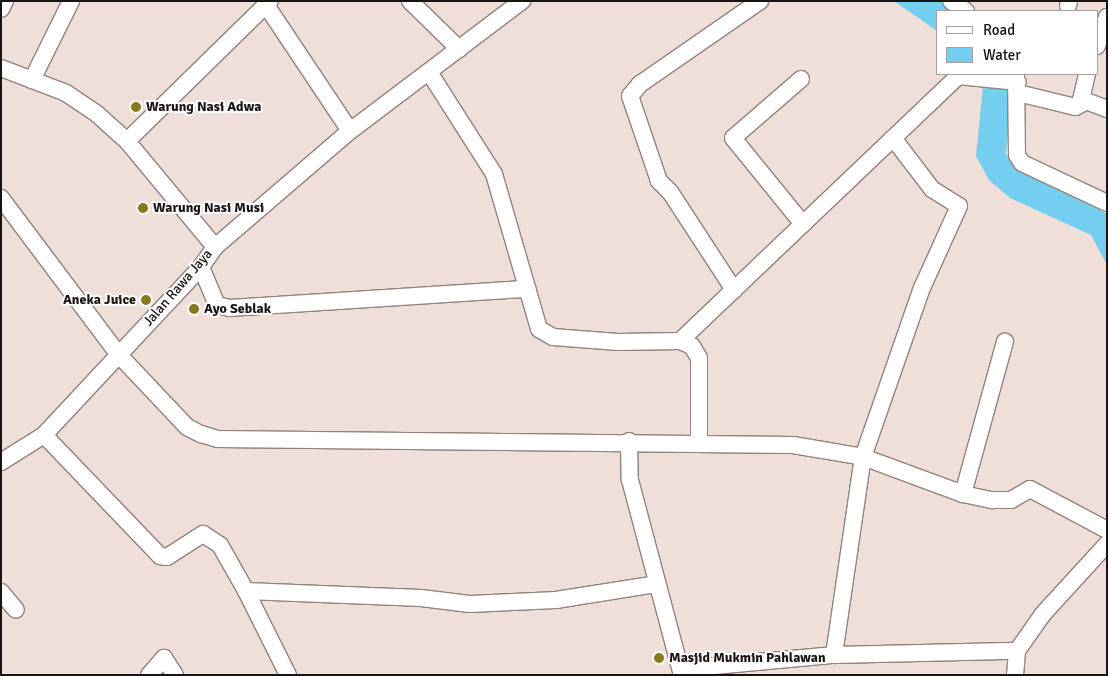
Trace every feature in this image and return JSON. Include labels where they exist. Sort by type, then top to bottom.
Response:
[{"type":"street","points":[[1,9],[5,1]]},
{"type":"street","points":[[32,80],[72,1]]},
{"type":"street","points":[[410,1],[460,49]]},
{"type":"street","points":[[215,247],[350,131],[522,1]]},
{"type":"street","points":[[734,290],[670,192],[659,182],[630,96],[640,84],[760,1]]},
{"type":"street","points":[[951,1],[964,10]]},
{"type":"street","points":[[127,141],[268,3],[350,131]]},
{"type":"street","points":[[1098,43],[1107,17]]},
{"type":"street","name":"Jalan Rawa Jaya","points":[[1,68],[32,80],[90,109],[127,141],[215,247],[201,267],[44,435],[1,462]]},
{"type":"street","points":[[429,72],[494,174],[536,325],[553,337],[680,341],[692,346],[698,358],[699,443]]},
{"type":"street","points":[[1085,102],[1081,94],[1087,75]]},
{"type":"street","points":[[680,341],[958,76],[1016,82],[1075,107],[1085,102],[1107,109]]},
{"type":"street","points":[[801,79],[733,138],[803,224]]},
{"type":"street","points":[[1016,82],[1017,155],[1022,163],[1107,203]]},
{"type":"street","points":[[834,655],[863,457],[922,288],[960,206],[932,189],[893,138]]},
{"type":"street","points":[[1,198],[119,354],[187,427],[217,439],[629,441],[793,445],[863,457],[963,494],[1003,501],[1030,489],[1107,530]]},
{"type":"street","points":[[201,267],[217,305],[230,308],[527,289]]},
{"type":"street","points":[[963,494],[1006,342]]},
{"type":"street","points":[[44,435],[160,556],[167,557],[203,534],[220,545],[246,591],[288,675]]},
{"type":"street","points":[[629,441],[630,480],[656,584],[682,672],[834,655],[1017,651]]},
{"type":"street","points":[[1015,675],[1017,651],[1042,614],[1107,544]]},
{"type":"street","points":[[246,591],[421,598],[470,604],[556,600],[656,584]]},
{"type":"street","points":[[1,592],[16,610]]},
{"type":"street","points":[[149,675],[164,658],[175,675]]},
{"type":"water","points":[[894,1],[945,1],[958,10],[936,10],[936,30]]},
{"type":"water","points":[[1011,75],[1006,154],[1026,169],[1107,214],[1107,265],[1091,235],[1010,198],[989,180],[976,156],[984,76]]},
{"type":"place","name":"Warung Nasi Adwa","points":[[136,107]]},
{"type":"place","name":"Warung Nasi Musi","points":[[143,208]]},
{"type":"place","name":"Aneka Juice","points":[[146,300]]},
{"type":"place","name":"Ayo Seblak","points":[[194,309]]},
{"type":"place","name":"Masjid Mukmin Pahlawan","points":[[659,658]]}]
